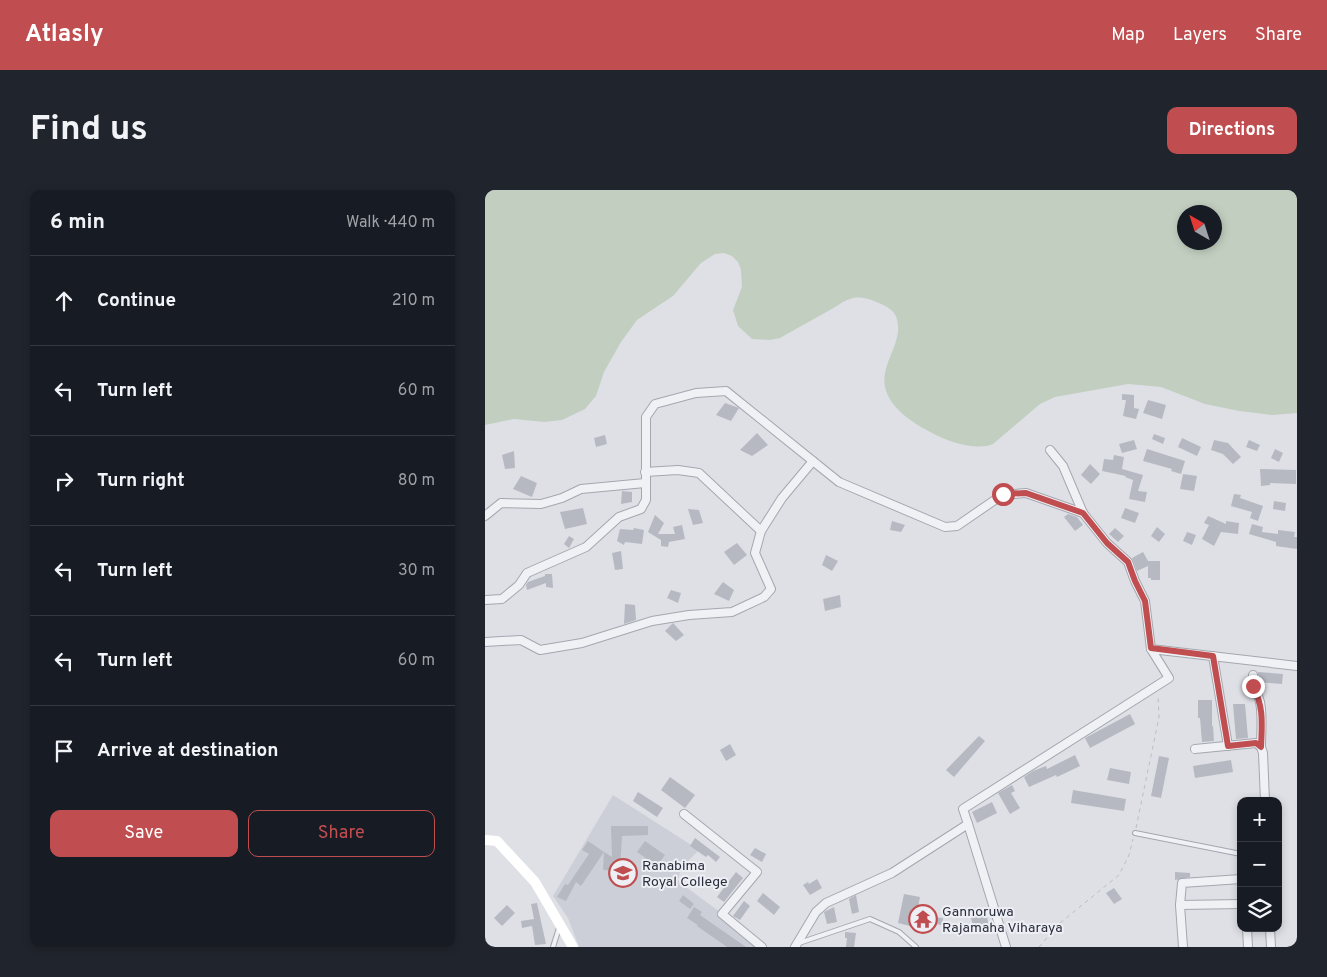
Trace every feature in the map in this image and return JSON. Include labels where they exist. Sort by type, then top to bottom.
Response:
[{"type":"street","points":[[485,600],[502,599],[519,585],[527,573],[586,547],[619,517],[641,509],[646,500],[646,417],[655,404],[696,393],[726,391],[839,482],[945,527],[957,526],[1003,494],[1026,493],[1083,513]]},
{"type":"street","points":[[1005,947],[963,809],[1169,678],[1151,648],[1145,601],[1128,562],[1107,543],[1083,513],[1063,466],[1050,450]]},
{"type":"street","points":[[485,642],[521,640],[540,650],[582,642],[652,621],[689,615],[732,612],[764,597],[771,589],[755,553],[761,531],[782,498],[813,461]]},
{"type":"street","points":[[645,472],[678,470],[699,473],[761,531]]},
{"type":"street","points":[[485,516],[501,504],[541,504],[581,490],[645,483]]},
{"type":"street","points":[[1151,648],[1297,666]]},
{"type":"street","points":[[1213,656],[1228,746]]},
{"type":"street","points":[[1253,675],[1253,686],[1260,700],[1262,715],[1261,747],[1263,753],[1265,797]]},
{"type":"street","points":[[1195,749],[1256,743],[1261,747]]},
{"type":"street","points":[[684,814],[757,872],[722,914],[762,947]]},
{"type":"street","points":[[796,945],[815,912],[826,903],[892,872],[968,824]]},
{"type":"street","points":[[485,840],[497,841],[535,882],[573,947]]},
{"type":"street","points":[[1183,947],[1179,905],[1182,883],[1237,878]]},
{"type":"street","points":[[1179,905],[1237,904]]},
{"type":"street","points":[[1247,932],[1248,947]]},
{"type":"street","points":[[1270,932],[1271,947]]},
{"type":"lane","points":[[1135,833],[1237,853]]},
{"type":"lane","points":[[796,945],[870,919],[899,932],[916,947]]},
{"type":"lane","points":[[553,947],[561,924]]},
{"type":"path","points":[[1039,947],[1060,923],[1119,875],[1129,855],[1159,717],[1159,696],[1154,688]]},
{"type":"shaded area","name":"Ranabima Royal College","points":[[613,795],[699,850],[681,868],[678,880],[767,947],[579,947],[568,918],[553,896]]},
{"type":"green space","points":[[485,190],[1297,190],[1297,413],[1273,415],[1239,411],[1205,404],[1161,387],[1128,384],[1055,397],[1040,404],[993,444],[970,446],[946,440],[910,420],[897,409],[888,395],[884,380],[885,373],[898,332],[897,319],[891,309],[871,300],[854,298],[845,301],[780,338],[770,340],[752,339],[738,326],[733,310],[742,287],[741,270],[738,262],[732,256],[724,253],[715,254],[701,263],[673,296],[637,320],[621,342],[604,372],[596,396],[585,409],[562,420],[544,422],[514,419],[485,425]]},
{"type":"building","points":[[1122,394],[1134,395],[1134,408],[1139,409],[1136,419],[1123,416],[1126,400],[1122,400]]},
{"type":"building","points":[[1148,400],[1166,405],[1162,419],[1143,413]]},
{"type":"building","points":[[725,403],[739,408],[731,421],[716,415]]},
{"type":"building","points":[[757,433],[768,445],[752,456],[740,450]]},
{"type":"building","points":[[1154,434],[1165,438],[1163,444],[1152,439]]},
{"type":"building","points":[[605,435],[607,444],[596,447],[594,438]]},
{"type":"building","points":[[1182,438],[1201,447],[1197,456],[1178,447]]},
{"type":"building","points":[[1134,440],[1137,449],[1122,453],[1119,444]]},
{"type":"building","points":[[1214,440],[1228,443],[1241,457],[1233,464],[1223,454],[1211,450]]},
{"type":"building","points":[[1249,440],[1260,445],[1257,451],[1246,447]]},
{"type":"building","points":[[1147,449],[1185,461],[1181,474],[1171,471],[1172,469],[1143,461]]},
{"type":"building","points":[[1275,449],[1283,453],[1279,462],[1271,458]]},
{"type":"building","points":[[514,451],[515,468],[505,469],[502,455]]},
{"type":"building","points":[[1114,455],[1124,457],[1122,469],[1143,475],[1138,491],[1147,492],[1145,502],[1129,499],[1133,480],[1126,476],[1102,471],[1104,459],[1113,460]]},
{"type":"building","points":[[1090,464],[1100,474],[1091,484],[1081,475]]},
{"type":"building","points":[[1260,469],[1296,470],[1296,484],[1270,483],[1270,485],[1261,486]]},
{"type":"building","points":[[1183,474],[1197,476],[1194,491],[1180,489]]},
{"type":"building","points":[[521,476],[537,483],[532,497],[513,489]]},
{"type":"building","points":[[622,491],[632,492],[632,502],[621,504]]},
{"type":"building","points":[[1234,494],[1241,495],[1240,498],[1263,506],[1258,521],[1250,518],[1252,512],[1231,506]]},
{"type":"building","points":[[1274,501],[1286,503],[1285,511],[1273,509]]},
{"type":"building","points":[[583,508],[587,524],[565,529],[560,512]]},
{"type":"building","points":[[1125,508],[1139,513],[1135,523],[1121,518]]},
{"type":"building","points":[[688,509],[699,510],[703,523],[693,525]]},
{"type":"building","points":[[1068,514],[1077,517],[1083,525],[1075,531],[1064,517]]},
{"type":"building","points":[[655,515],[664,523],[658,534],[675,534],[673,527],[682,525],[685,539],[669,542],[668,547],[661,546],[661,540],[648,532]]},
{"type":"building","points":[[1208,516],[1226,524],[1226,521],[1239,523],[1238,534],[1221,532],[1214,546],[1202,539],[1209,525],[1204,523]]},
{"type":"building","points":[[892,521],[905,525],[901,532],[890,530]]},
{"type":"building","points":[[1252,524],[1263,527],[1262,532],[1278,534],[1278,530],[1295,532],[1294,537],[1297,537],[1297,549],[1276,546],[1276,542],[1249,534]]},
{"type":"building","points":[[1157,527],[1165,534],[1159,542],[1151,536]]},
{"type":"building","points":[[634,528],[644,530],[642,544],[625,542],[624,545],[617,541],[620,529],[633,530]]},
{"type":"building","points":[[1115,528],[1124,536],[1118,542],[1109,534]]},
{"type":"building","points":[[1187,532],[1196,535],[1192,545],[1183,541]]},
{"type":"building","points":[[569,536],[574,539],[569,548],[564,544]]},
{"type":"building","points":[[737,543],[747,555],[734,565],[724,552]]},
{"type":"building","points":[[621,551],[623,569],[615,570],[612,553]]},
{"type":"building","points":[[1143,552],[1148,561],[1160,561],[1160,580],[1148,578],[1148,566],[1137,571],[1132,558]]},
{"type":"building","points":[[826,555],[838,561],[832,571],[822,565]]},
{"type":"building","points":[[545,574],[552,574],[553,588],[546,587],[546,583],[527,590],[526,585],[528,582],[545,576]]},
{"type":"building","points":[[723,582],[734,590],[729,601],[714,594]]},
{"type":"building","points":[[671,590],[681,593],[678,603],[667,598]]},
{"type":"building","points":[[840,595],[841,607],[825,611],[823,599]]},
{"type":"building","points":[[625,604],[635,605],[636,620],[624,624]]},
{"type":"building","points":[[673,623],[684,635],[676,641],[665,631]]},
{"type":"building","points":[[1258,672],[1283,674],[1282,684],[1259,682]]},
{"type":"building","points":[[1198,700],[1212,700],[1214,741],[1202,742],[1200,718],[1198,718]]},
{"type":"building","points":[[1233,704],[1245,704],[1248,738],[1236,739]]},
{"type":"building","points":[[1130,714],[1135,724],[1090,748],[1085,738]]},
{"type":"building","points":[[979,736],[985,741],[954,777],[946,770]]},
{"type":"building","points":[[730,744],[736,755],[726,761],[720,750]]},
{"type":"building","points":[[1075,755],[1080,766],[1029,787],[1024,777],[1033,771],[1046,766],[1047,769]]},
{"type":"building","points":[[1159,756],[1169,758],[1161,798],[1151,796]]},
{"type":"building","points":[[1231,760],[1233,772],[1195,778],[1193,766]]},
{"type":"building","points":[[1110,768],[1131,772],[1129,784],[1107,780]]},
{"type":"building","points":[[670,777],[695,795],[685,808],[661,790]]},
{"type":"building","points":[[1012,785],[1015,791],[1011,793],[1020,808],[1010,814],[998,793]]},
{"type":"building","points":[[1073,790],[1126,799],[1124,811],[1071,803]]},
{"type":"building","points":[[638,792],[663,808],[657,817],[633,801]]},
{"type":"building","points":[[992,802],[997,813],[977,823],[972,812]]},
{"type":"building","points":[[611,826],[648,826],[648,835],[622,836],[620,871],[603,870],[604,852],[612,857]]},
{"type":"building","points":[[695,838],[720,857],[716,862],[708,855],[706,857],[690,846]]},
{"type":"building","points":[[588,841],[604,852],[581,886],[576,882],[566,901],[557,897],[565,884],[568,885],[589,854],[582,850]]},
{"type":"building","points":[[645,841],[665,855],[657,866],[637,852]]},
{"type":"building","points":[[755,848],[766,854],[762,862],[750,855]]},
{"type":"building","points":[[736,872],[743,878],[724,902],[717,897]]},
{"type":"building","points":[[1175,872],[1190,873],[1190,877],[1175,880]]},
{"type":"building","points":[[817,879],[822,888],[810,895],[803,885]]},
{"type":"building","points":[[1114,888],[1122,899],[1114,904],[1106,893]]},
{"type":"building","points":[[763,893],[780,907],[774,915],[757,901]]},
{"type":"building","points":[[904,894],[920,897],[914,927],[898,923]]},
{"type":"building","points":[[683,895],[694,904],[690,909],[679,901]]},
{"type":"building","points":[[856,895],[859,912],[852,914],[849,899]]},
{"type":"building","points":[[744,901],[750,906],[740,920],[733,916]]},
{"type":"building","points":[[537,903],[546,944],[535,945],[532,926],[522,928],[521,921],[534,919],[531,904]]},
{"type":"building","points":[[507,905],[515,913],[502,926],[494,918]]},
{"type":"building","points":[[694,907],[702,912],[700,915],[746,947],[727,947],[697,926],[687,918]]},
{"type":"building","points":[[834,907],[837,922],[827,924],[824,912]]},
{"type":"building","points":[[985,908],[989,926],[978,929],[977,925],[973,926],[972,911]]},
{"type":"building","points":[[931,917],[943,918],[942,925],[930,923]]},
{"type":"building","points":[[845,932],[856,933],[854,947],[846,947],[847,938],[845,938]]},
{"type":"place","name":"Ranabima Royal College","points":[[623,873]]},
{"type":"place","name":"Gannoruwa Rajamaha Viharaya","points":[[923,919]]},
{"type":"route","points":[[1003,494],[1026,493],[1083,513],[1107,543],[1128,562],[1145,601],[1151,648],[1213,656],[1228,746],[1256,743],[1261,747],[1262,715],[1260,700],[1253,686]]}]
